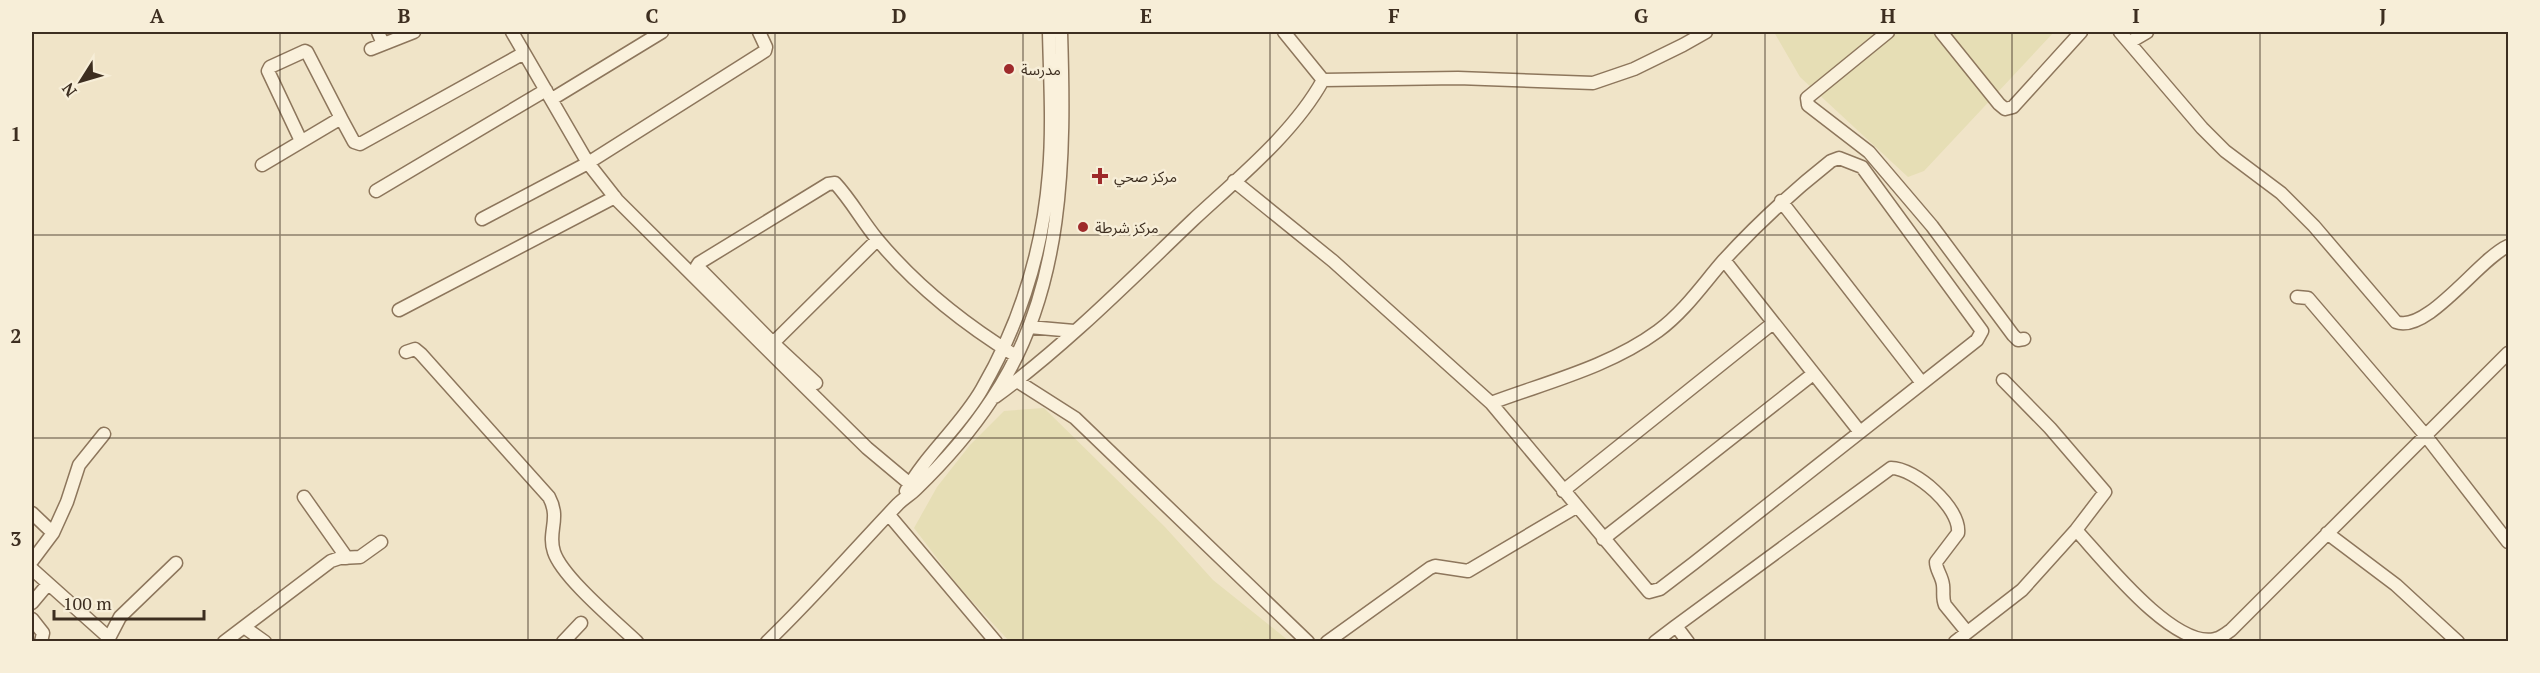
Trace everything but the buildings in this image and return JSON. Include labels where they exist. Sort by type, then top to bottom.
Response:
[{"type":"street","points":[[378,32],[383,44]]},
{"type":"street","points":[[371,49],[414,32]]},
{"type":"street","points":[[512,32],[588,163],[615,197],[867,448],[913,487]]},
{"type":"street","points":[[376,190],[662,32]]},
{"type":"street","points":[[482,219],[588,163],[765,51],[766,47],[759,32]]},
{"type":"street","points":[[1049,32],[1056,61]]},
{"type":"street","points":[[767,642],[807,603],[967,431],[992,399],[1016,356],[1043,286],[1056,221],[1060,179],[1056,61],[1061,32]]},
{"type":"street","points":[[1284,32],[1323,80]]},
{"type":"street","points":[[1323,80],[1448,78],[1593,83],[1611,79],[1634,69],[1706,32]]},
{"type":"street","points":[[1888,32],[1807,99],[1808,105],[1869,152],[1932,226],[2013,335],[2018,340],[2024,339]]},
{"type":"street","points":[[1941,32],[2005,109],[2013,107],[2081,32]]},
{"type":"street","points":[[2121,32],[2202,128],[2226,151],[2281,193],[2314,226],[2396,322],[2408,324],[2425,316],[2457,290],[2497,252],[2508,246]]},
{"type":"street","points":[[2130,42],[2147,32]]},
{"type":"street","points":[[301,141],[268,70],[270,67],[307,52],[354,142],[360,144],[524,53]]},
{"type":"street","points":[[992,399],[1017,381],[1074,331],[1234,181],[1299,117],[1311,102],[1323,80]]},
{"type":"street","points":[[913,487],[981,391],[1004,348],[1028,286],[1042,220],[1056,97]]},
{"type":"street","points":[[262,165],[341,118]]},
{"type":"street","points":[[1234,181],[1333,261],[1491,403],[1603,539],[1647,590],[1653,592],[1977,340],[1982,331],[1862,167],[1839,158],[1831,161],[1781,201],[1724,260],[1680,313],[1658,331],[1629,350],[1594,366],[1491,403]]},
{"type":"street","points":[[816,383],[698,269],[699,263],[831,182],[839,187],[877,240],[919,283],[956,315],[1016,356]]},
{"type":"street","points":[[399,310],[615,197]]},
{"type":"street","points":[[1781,201],[1922,383]]},
{"type":"street","points":[[1042,220],[1056,221]]},
{"type":"street","points":[[773,343],[877,240]]},
{"type":"street","points":[[1724,260],[1860,432]]},
{"type":"street","points":[[2297,297],[2308,298],[2426,436],[2508,542]]},
{"type":"street","points":[[1563,490],[1773,323]]},
{"type":"street","points":[[1029,327],[1074,331]]},
{"type":"street","points":[[406,352],[415,349],[421,354],[549,497],[556,513],[551,541],[556,558],[585,594],[637,642]]},
{"type":"street","points":[[2076,530],[2145,606],[2181,632],[2202,639],[2216,639],[2231,630],[2508,352]]},
{"type":"street","points":[[1603,539],[1814,374]]},
{"type":"street","points":[[1955,642],[2022,590],[2076,530],[2105,492],[2050,428],[2003,380]]},
{"type":"street","points":[[1017,381],[1075,418],[1308,642]]},
{"type":"street","points":[[32,561],[53,533],[67,502],[79,465],[104,434]]},
{"type":"street","points":[[1655,642],[1891,468],[1908,471],[1925,481],[1956,519],[1958,533],[1936,562],[1936,566],[1943,584],[1945,605],[1967,632]]},
{"type":"street","points":[[304,497],[347,558]]},
{"type":"street","points":[[1327,642],[1430,568],[1435,566],[1468,571],[1576,507]]},
{"type":"street","points":[[32,513],[53,533]]},
{"type":"street","points":[[889,515],[996,642]]},
{"type":"street","points":[[2327,532],[2396,585],[2458,642]]},
{"type":"street","points":[[224,642],[331,561],[360,557],[381,542]]},
{"type":"street","points":[[32,570],[107,639],[120,617],[176,563]]},
{"type":"street","points":[[32,603],[48,584]]},
{"type":"street","points":[[32,619],[43,633],[41,642]]},
{"type":"street","points":[[563,642],[581,623]]},
{"type":"street","points":[[1676,626],[1688,642]]},
{"type":"street","points":[[243,627],[265,642]]},
{"type":"shaded area","points":[[1774,32],[2054,32],[1924,171],[1908,177],[1800,77]]},
{"type":"shaded area","points":[[1044,408],[1165,527],[1213,580],[1289,641],[1009,641],[959,587],[914,528],[937,487],[970,445],[1004,411]]},
{"type":"place","name":"مدرسة","points":[[1009,69]]},
{"type":"place","name":"مركز صحي","points":[[1100,176]]},
{"type":"place","name":"مركز شرطة","points":[[1083,227]]}]
